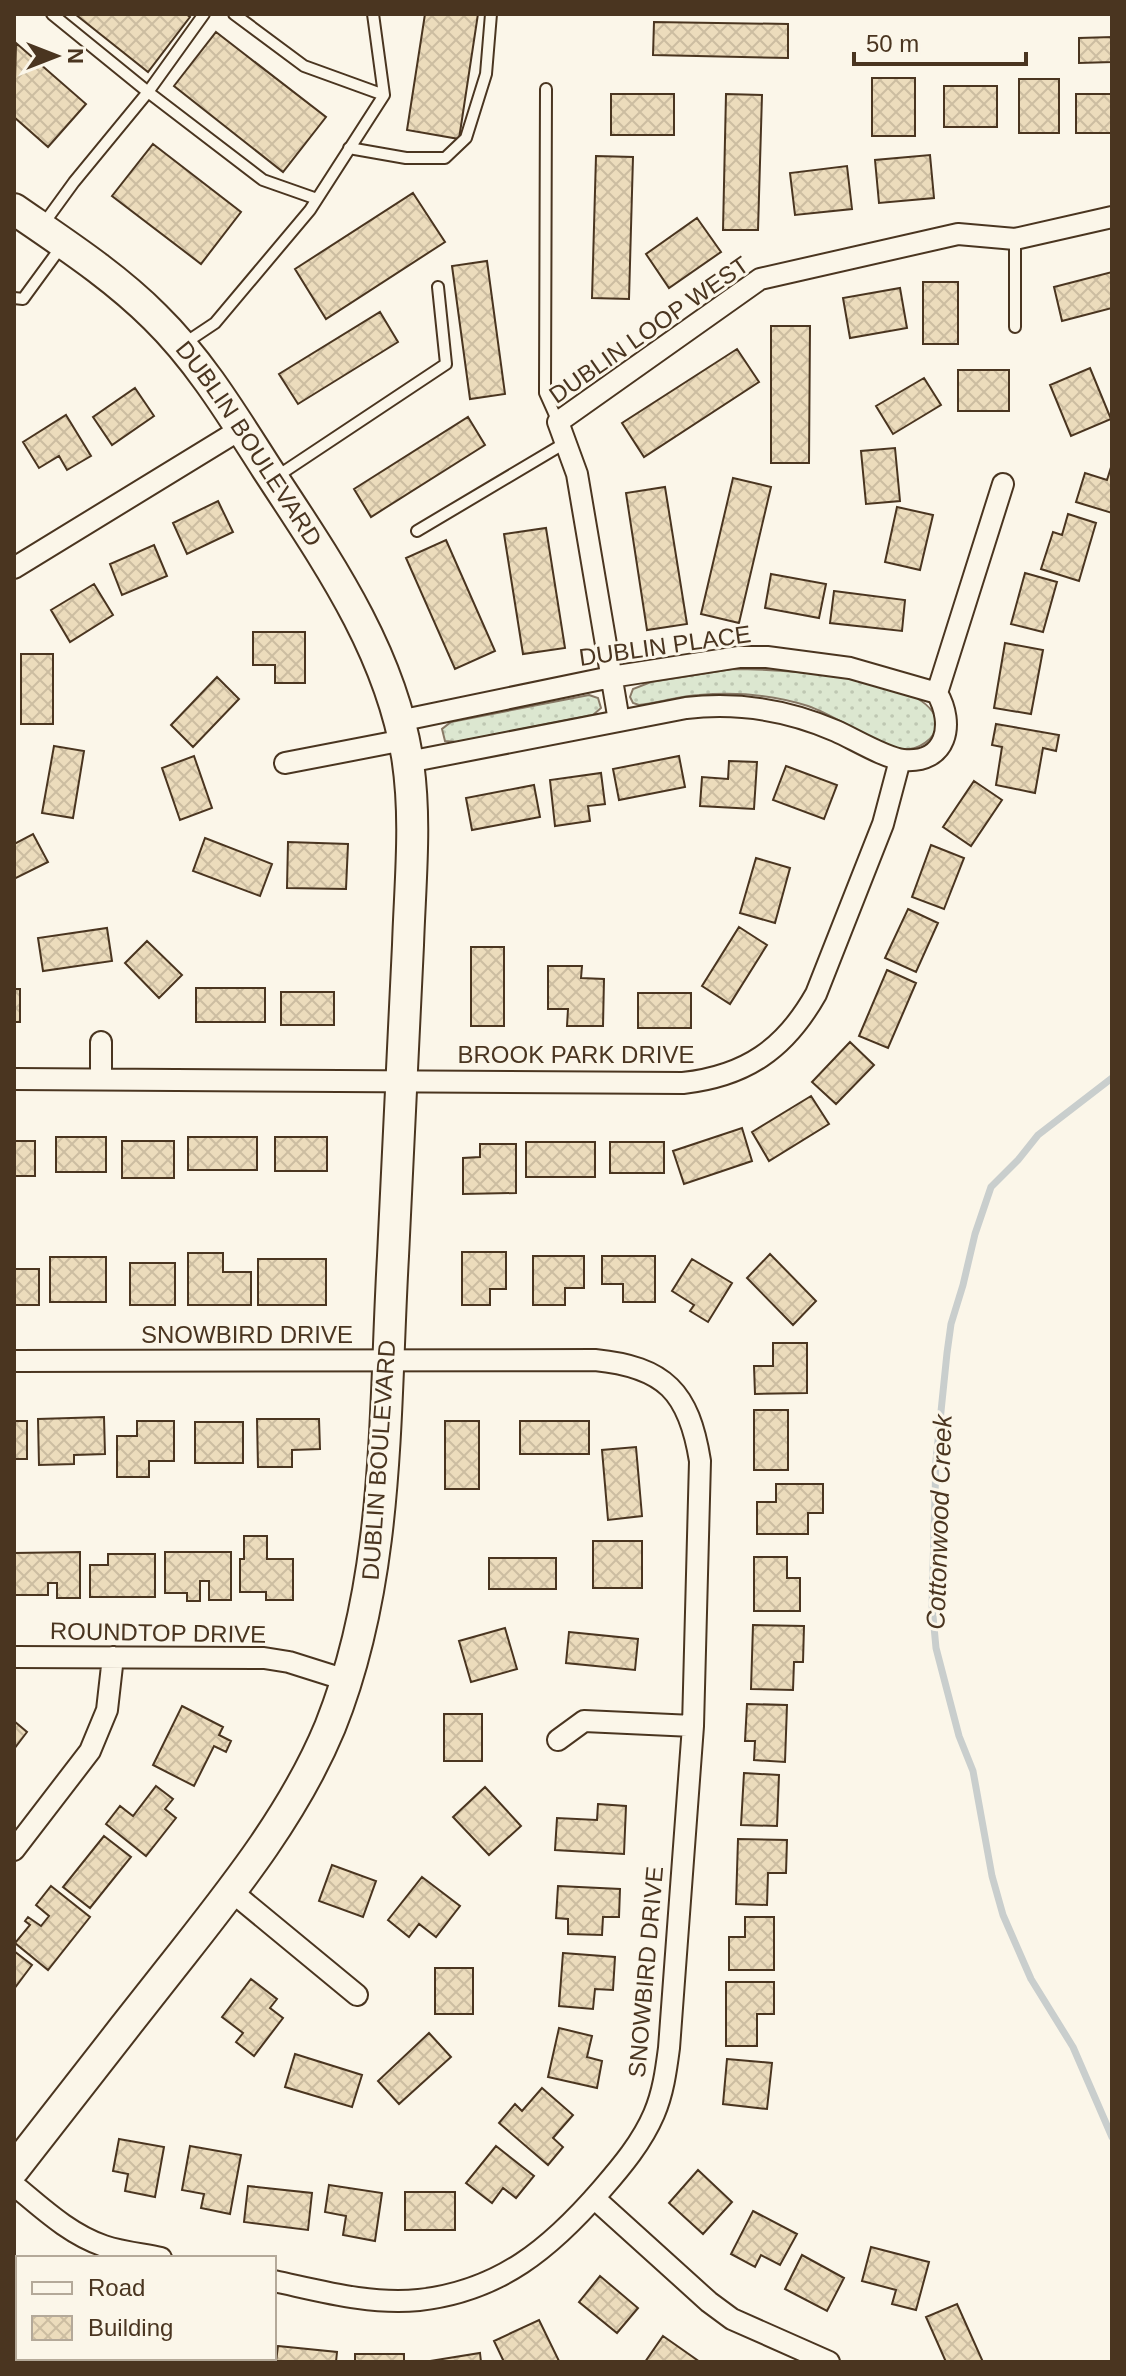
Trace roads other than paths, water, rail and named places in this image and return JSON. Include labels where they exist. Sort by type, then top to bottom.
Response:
[{"type":"main road","name":"DUBLIN BOULEVARD","points":[[14,209],[120,284],[182,345],[274,479],[363,623],[386,677],[404,741],[411,846],[402,1082],[376,1545],[365,1609],[346,1680],[331,1724],[303,1784],[231,1891],[14,2169]]},
{"type":"street","name":"DUBLIN LOOP WEST","points":[[619,721],[577,474],[558,422],[760,279],[958,234],[1015,239],[1112,217]]},
{"type":"street","points":[[14,568],[241,429]]},
{"type":"street","points":[[285,763],[404,741],[619,721],[708,706],[765,709],[810,721],[900,760],[924,757],[935,751],[948,728],[947,714],[937,693],[1003,484]]},
{"type":"street","name":"DUBLIN PLACE","points":[[404,741],[611,677],[711,660],[767,657],[850,668],[937,693]]},
{"type":"street","name":"BROOK PARK DRIVE","points":[[14,1079],[683,1083],[707,1080],[747,1067],[771,1051],[787,1035],[803,1017],[816,994],[883,824],[900,760]]},
{"type":"street","points":[[101,1042],[101,1079]]},
{"type":"street","name":"SNOWBIRD DRIVE","points":[[14,1361],[595,1360],[621,1363],[673,1379],[695,1432],[700,1461],[693,1726],[664,2081],[654,2113],[624,2164],[555,2241],[502,2277],[420,2300],[367,2299],[276,2281]]},
{"type":"street","name":"ROUNDTOP DRIVE","points":[[14,1657],[264,1658],[289,1662],[346,1680]]},
{"type":"street","points":[[14,1850],[83,1763],[98,1736],[107,1710],[113,1657]]},
{"type":"street","points":[[558,1740],[584,1721],[693,1726]]},
{"type":"street","points":[[231,1891],[357,1995]]},
{"type":"street","points":[[14,2185],[55,2219],[88,2239],[152,2256]]},
{"type":"street","points":[[594,2198],[732,2319],[829,2362]]},
{"type":"lane","points":[[52,14],[263,180],[317,199]]},
{"type":"lane","points":[[14,298],[23,299],[74,182],[148,92],[204,14]]},
{"type":"lane","points":[[234,14],[304,66],[384,95]]},
{"type":"lane","points":[[182,345],[215,323],[317,199],[384,95],[373,14]]},
{"type":"lane","points":[[349,148],[406,158],[445,158],[466,138],[486,74],[491,14]]},
{"type":"lane","points":[[546,89],[545,393],[558,422]]},
{"type":"lane","points":[[1015,239],[1015,327]]},
{"type":"lane","points":[[274,479],[446,364],[438,287]]},
{"type":"lane","points":[[417,531],[565,443]]},
{"type":"waterway","name":"Cottonwood Creek","points":[[1112,1078],[1038,1135],[991,1187],[951,1324],[936,1460],[932,1605],[936,1648],[959,1736],[973,1771],[992,1876],[1003,1915],[1031,1979],[1073,2047],[1112,2137]]}]
